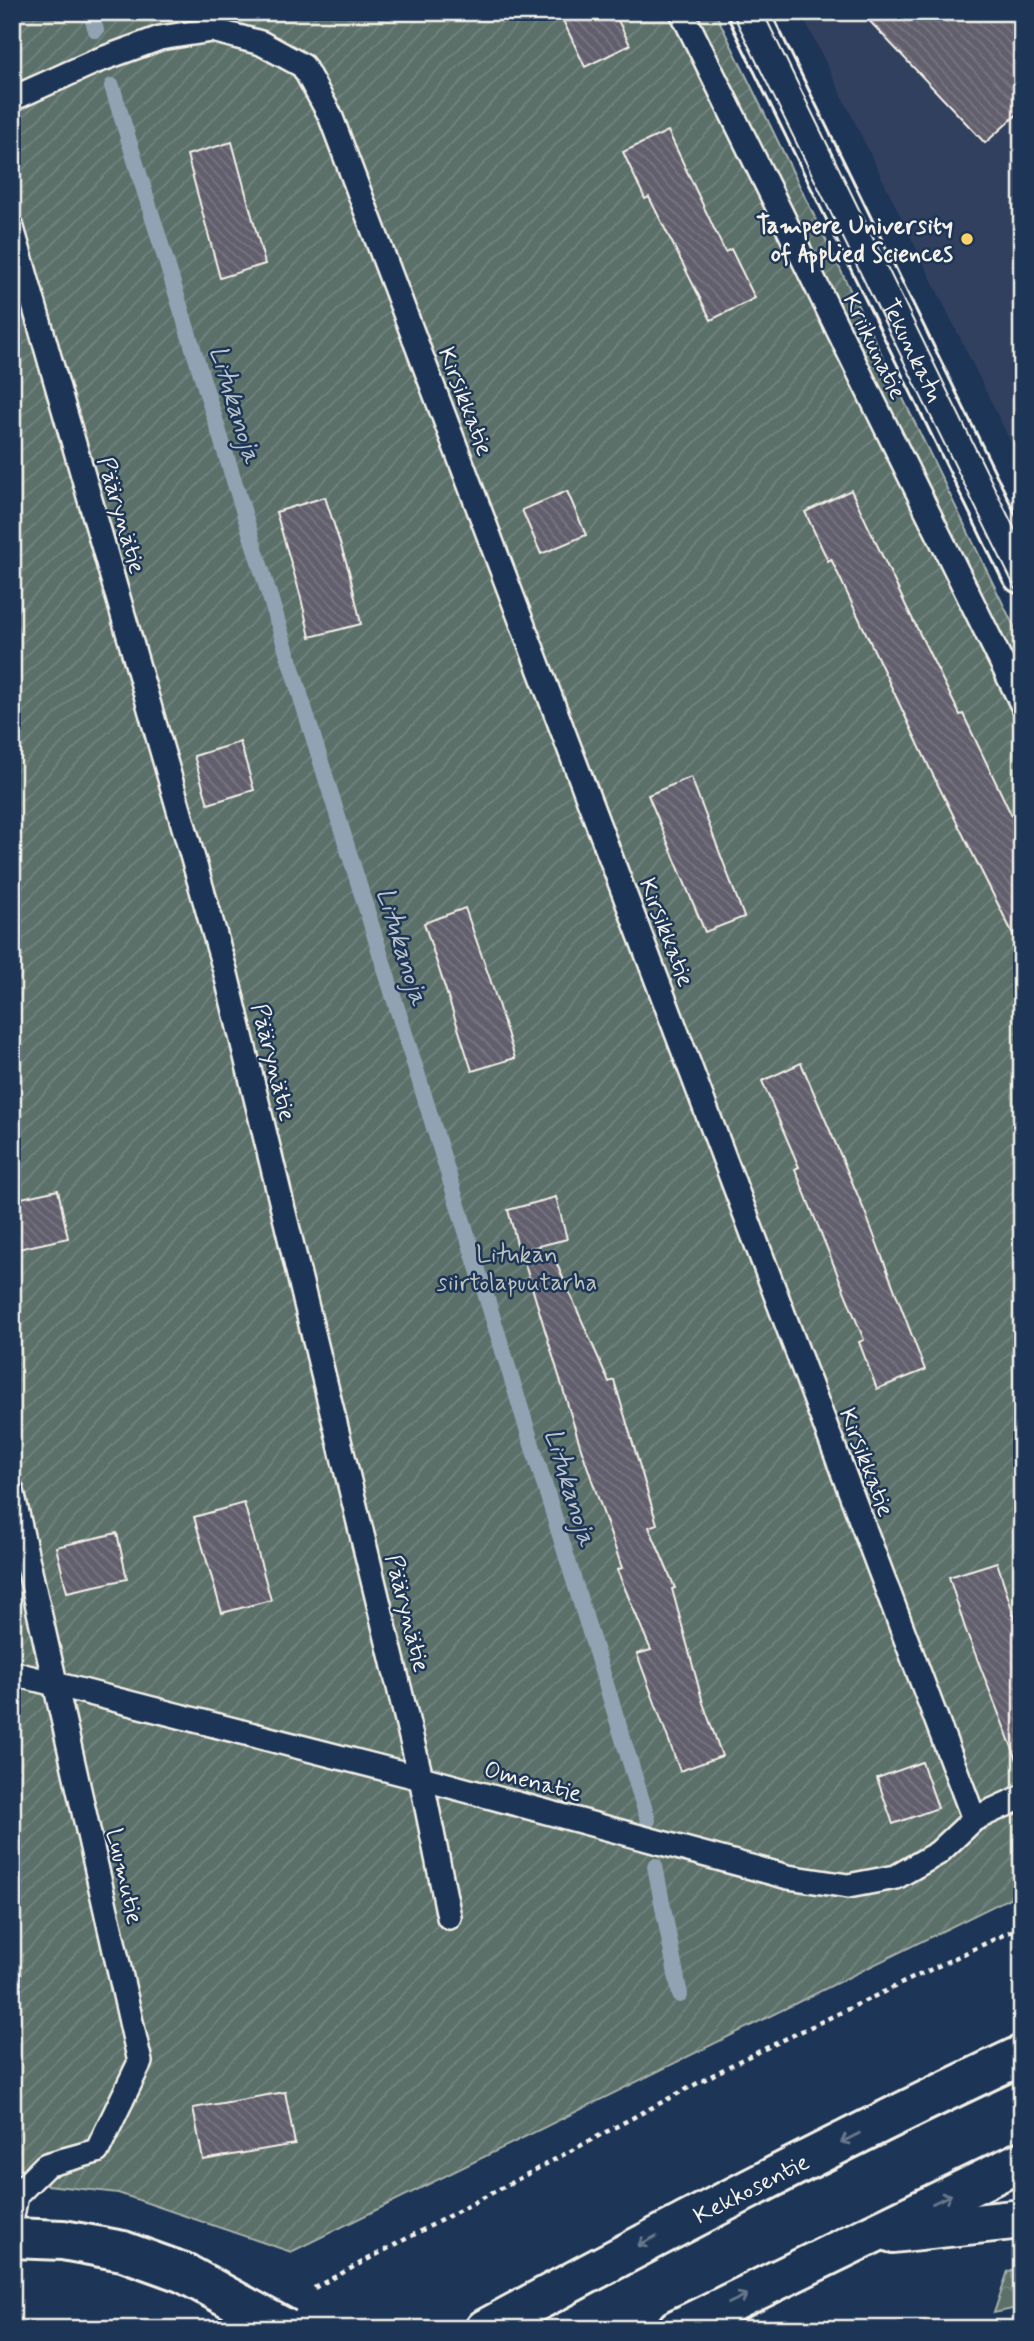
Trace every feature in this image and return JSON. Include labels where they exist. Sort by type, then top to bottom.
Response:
[{"type":"main road","name":"Tekunkatu","points":[[748,12],[1022,574]]},
{"type":"main road","points":[[911,2107],[1022,2040]]},
{"type":"main road","name":"Kekkosentie","points":[[485,2329],[649,2241],[911,2107],[1022,2055]]},
{"type":"main road","points":[[677,2329],[1022,2161]]},
{"type":"main road","points":[[867,2235],[1022,2220]]},
{"type":"main road","points":[[12,2238],[63,2240],[123,2251],[184,2273],[286,2329]]},
{"type":"lane","name":"Kriikunatie","points":[[682,12],[1022,704]]},
{"type":"lane","name":"Kirsikkatie","points":[[12,99],[94,62],[160,38],[212,30],[261,43],[303,66],[330,116],[974,1819]]},
{"type":"lane","name":"Päärynätie","points":[[12,228],[225,970],[421,1778],[449,1917]]},
{"type":"lane","name":"Luumutie","points":[[12,1491],[140,2062],[97,2151],[46,2165],[16,2195],[12,2216]]},
{"type":"lane","name":"Omenatie","points":[[12,1673],[421,1778],[788,1877],[848,1886],[896,1877],[938,1853],[974,1819],[1022,1797]]},
{"type":"path","points":[[312,2289],[739,2061],[1022,1926]]},
{"type":"shaded area","name":"Tampere University of Applied Sciences","points":[[801,12],[1022,12],[1022,465]]},
{"type":"green space","name":"Litukan siirtolapuutarha","points":[[12,12],[715,12],[1022,643],[1022,1892],[291,2252],[118,2193],[12,2181]]},
{"type":"green space","points":[[1022,2268],[1022,2307],[994,2313],[1008,2271]]},
{"type":"building","points":[[559,12],[614,12],[630,45],[585,67]]},
{"type":"building","points":[[861,12],[1022,12],[1022,110],[985,143]]},
{"type":"building","points":[[668,131],[725,252],[731,249],[755,298],[711,320],[649,197],[645,199],[623,152]]},
{"type":"building","points":[[232,142],[265,264],[220,278],[187,155]]},
{"type":"building","points":[[851,490],[1022,837],[1022,952],[931,771],[831,559],[828,561],[805,512]]},
{"type":"building","points":[[567,491],[586,535],[541,554],[522,510]]},
{"type":"building","points":[[325,497],[349,571],[361,624],[310,637],[276,512]]},
{"type":"building","points":[[240,742],[254,790],[208,804],[194,756]]},
{"type":"building","points":[[691,777],[744,917],[705,932],[648,795]]},
{"type":"building","points":[[465,908],[515,1058],[472,1071],[424,923]]},
{"type":"building","points":[[801,1063],[865,1212],[925,1370],[877,1389],[859,1342],[864,1340],[795,1169],[799,1167],[762,1081]]},
{"type":"building","points":[[58,1190],[68,1238],[18,1249],[12,1222],[12,1200]]},
{"type":"building","points":[[556,1197],[567,1239],[519,1251],[508,1210]]},
{"type":"building","points":[[551,1251],[609,1382],[614,1380],[657,1524],[649,1527],[675,1588],[672,1589],[703,1703],[722,1756],[680,1771],[637,1654],[651,1650],[617,1570],[622,1568],[580,1445],[524,1261]]},
{"type":"building","points":[[244,1503],[271,1600],[222,1613],[194,1517]]},
{"type":"building","points":[[117,1533],[127,1579],[67,1592],[56,1547]]},
{"type":"building","points":[[997,1562],[1022,1641],[1022,1764],[1019,1765],[965,1628],[949,1577]]},
{"type":"building","points":[[922,1762],[938,1808],[893,1824],[877,1778]]},
{"type":"building","points":[[285,2092],[295,2144],[203,2160],[193,2108]]},
{"type":"waterway","name":"Litukanoja","points":[[90,12],[96,30]]},
{"type":"waterway","name":"Litukanoja","points":[[112,86],[648,1820]]},
{"type":"waterway","points":[[655,1866],[680,1995]]},
{"type":"tram line","points":[[732,12],[1022,602]]},
{"type":"tram line","points":[[763,12],[1022,544]]},
{"type":"place","name":"Tampere University of Applied Sciences","points":[[967,239]]}]
